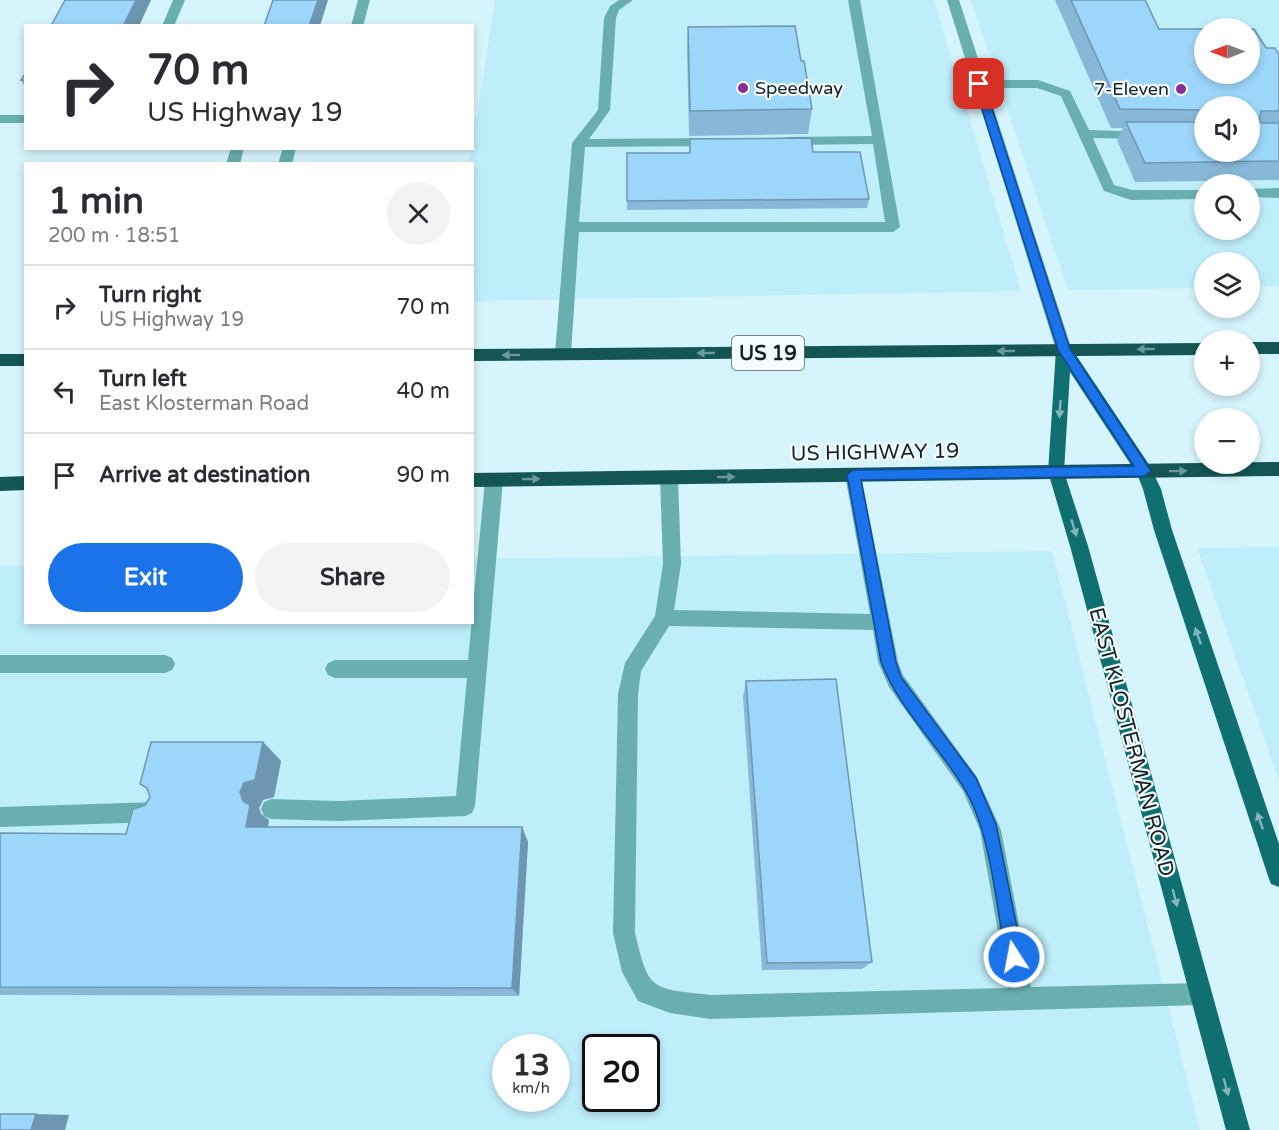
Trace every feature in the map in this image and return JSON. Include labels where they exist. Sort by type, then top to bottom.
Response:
[{"type":"highway","points":[[1260,348],[1279,348]]},
{"type":"highway","name":"US 19","points":[[474,355],[1194,349]]},
{"type":"highway","points":[[0,360],[24,360]]},
{"type":"highway","name":"US HIGHWAY 19","points":[[474,480],[1279,469]]},
{"type":"highway","points":[[0,484],[24,483]]},
{"type":"main road","name":"EAST KLOSTERMAN ROAD","points":[[1064,350],[1144,471],[1279,876]]},
{"type":"main road","name":"EAST KLOSTERMAN ROAD","points":[[1064,350],[1056,472],[1079,546],[1238,1130]]},
{"type":"street","points":[[169,24],[179,0]]},
{"type":"street","points":[[358,24],[364,0]]},
{"type":"street","points":[[572,227],[893,227],[854,0]]},
{"type":"street","name":"EAST KLOSTERMAN ROAD","points":[[953,0],[1064,350]]},
{"type":"street","points":[[563,354],[579,143],[604,110],[610,18],[614,8],[625,1]]},
{"type":"street","points":[[979,84],[1038,84],[1066,94],[1108,188],[1131,195],[1194,194]]},
{"type":"street","points":[[0,119],[24,119]]},
{"type":"street","points":[[1084,134],[1161,135]]},
{"type":"street","points":[[771,141],[879,140]]},
{"type":"street","points":[[579,143],[723,141]]},
{"type":"street","points":[[1260,193],[1279,193]]},
{"type":"street","points":[[853,475],[888,662],[896,681],[970,784],[990,830],[1022,999]]},
{"type":"street","points":[[669,478],[672,564],[664,618],[632,669],[628,694],[624,933],[633,972],[646,993],[670,1002],[710,1007],[1201,994]]},
{"type":"street","points":[[271,809],[338,810],[465,806],[494,480]]},
{"type":"street","points":[[664,618],[881,621]]},
{"type":"street","points":[[0,664],[165,664]]},
{"type":"street","points":[[335,669],[477,669]]},
{"type":"street","points":[[0,817],[161,812]]},
{"type":"shaded area","points":[[495,0],[934,0],[1021,291],[474,301],[474,162],[469,162],[469,150],[474,150],[474,119],[477,118]]},
{"type":"shaded area","points":[[971,0],[1279,0],[1279,286],[1260,287],[1260,252],[1194,252],[1194,288],[1068,290]]},
{"type":"shaded area","points":[[1279,547],[1279,780],[1197,548]]},
{"type":"shaded area","points":[[1052,551],[1200,1130],[0,1130],[0,566],[24,565],[24,624],[474,624],[474,559]]},
{"type":"building","points":[[65,0],[136,0],[124,24],[52,24]]},
{"type":"building","points":[[273,0],[318,0],[310,24],[265,24]]},
{"type":"building","points":[[1071,0],[1145,0],[1159,29],[1194,29],[1194,84],[1260,84],[1260,38],[1266,48],[1275,48],[1279,55],[1279,111],[1261,111],[1260,116],[1260,96],[1194,96],[1194,110],[1120,109]]},
{"type":"building","points":[[795,26],[812,109],[690,111],[688,27]]},
{"type":"building","points":[[1126,122],[1194,122],[1194,162],[1212,162],[1145,163]]},
{"type":"building","points":[[1260,122],[1279,123],[1279,161],[1260,161]]},
{"type":"building","points":[[811,138],[813,152],[860,152],[869,199],[627,201],[627,153],[690,153],[690,139]]},
{"type":"building","points":[[836,679],[872,962],[767,963],[746,681]]},
{"type":"building","points":[[151,742],[263,742],[255,780],[244,783],[240,792],[243,801],[250,805],[246,827],[522,827],[512,988],[0,987],[0,833],[126,834],[133,809],[145,805],[150,797],[147,788],[140,784]]},
{"type":"building","points":[[0,1114],[36,1114],[31,1130],[0,1130]]},
{"type":"place","name":"Speedway","points":[[743,88]]},
{"type":"place","name":"7-Eleven","points":[[1181,89]]},
{"type":"route","points":[[979,84],[1064,350],[1144,471],[853,475],[888,662],[896,681],[970,784],[990,830],[1014,957]]}]
